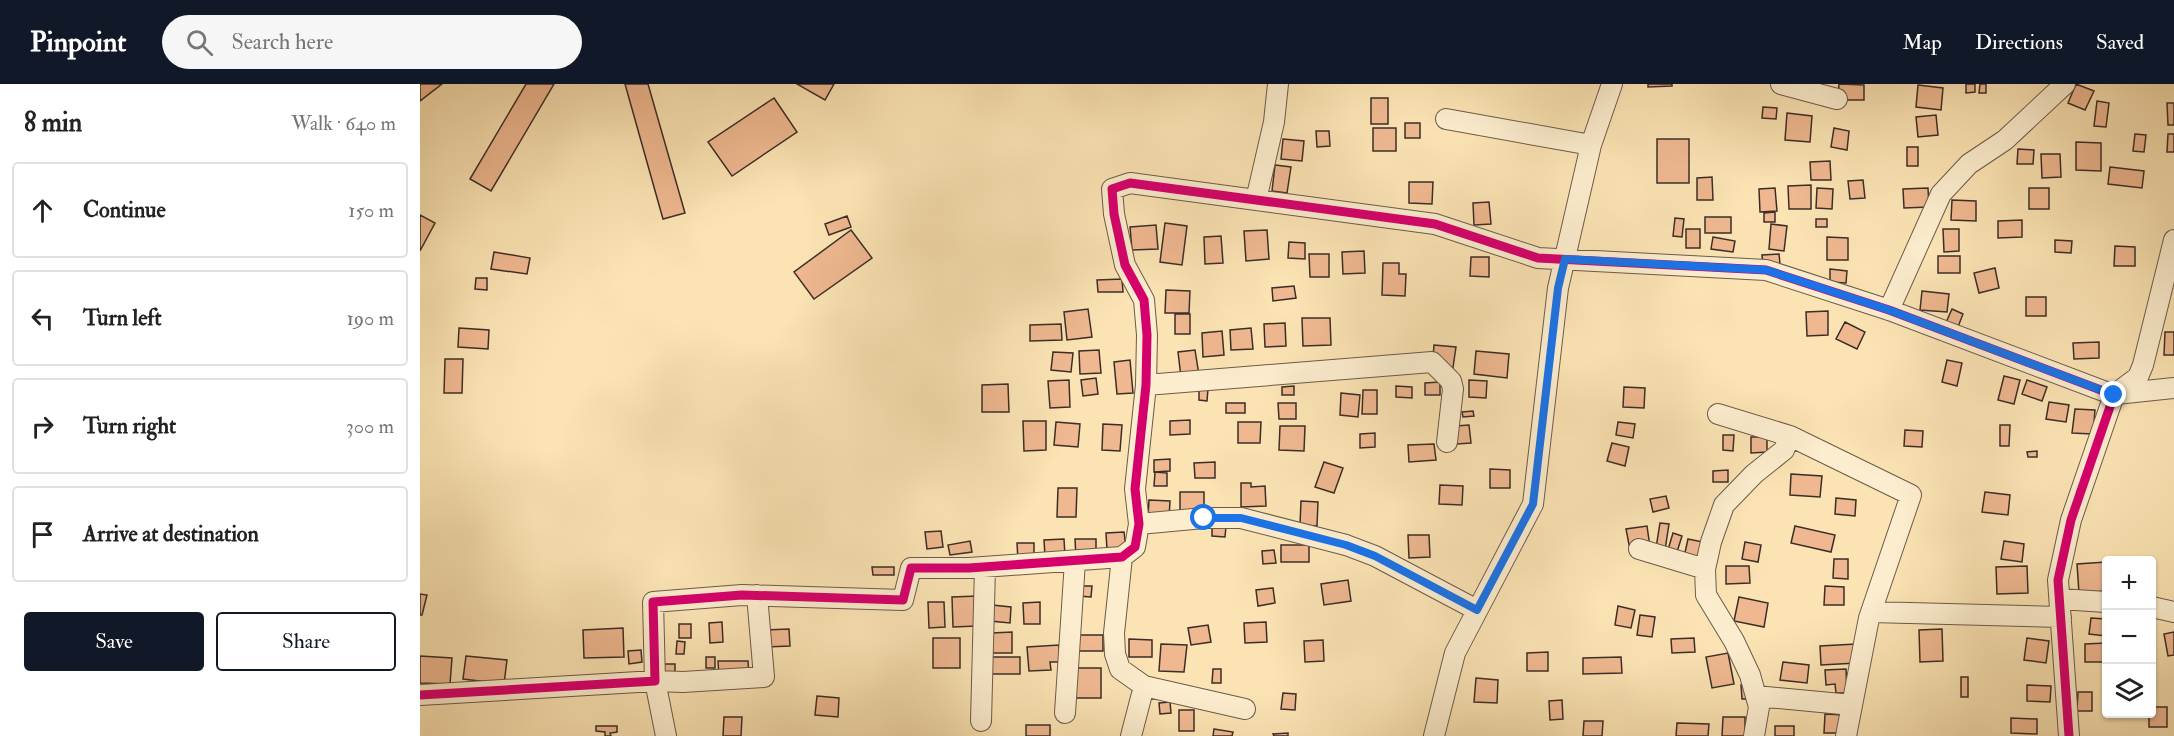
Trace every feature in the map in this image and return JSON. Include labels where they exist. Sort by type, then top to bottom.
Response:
[{"type":"street","points":[[1256,200],[1274,122],[1278,84]]},
{"type":"street","points":[[1434,736],[1455,653],[1533,504],[1558,288],[1591,145],[1612,84]]},
{"type":"street","points":[[1781,84],[1837,99]]},
{"type":"street","points":[[1889,310],[1941,194],[1969,164],[2005,140],[2065,84]]},
{"type":"street","points":[[1446,119],[1591,145]]},
{"type":"street","points":[[666,736],[655,681],[653,602],[757,595],[903,600],[911,568],[985,567],[1122,557],[1135,547],[1139,524],[1135,489],[1146,385],[1147,335],[1144,300],[1125,265],[1114,214],[1112,189],[1130,183],[1435,224],[1538,258],[1766,270],[1889,310],[2114,395],[2174,388]]},
{"type":"street","points":[[2069,736],[2058,580],[2071,520],[2114,395],[2138,377],[2143,365],[2174,240]]},
{"type":"street","points":[[1146,385],[1432,362],[1451,381],[1453,389],[1447,442]]},
{"type":"street","points":[[1718,414],[1790,436],[1911,495],[1871,612],[1846,736]]},
{"type":"street","points":[[1754,736],[1759,707],[1750,675],[1734,641],[1706,594],[1705,569],[1711,542],[1724,505],[1754,474],[1784,450],[1790,436]]},
{"type":"street","points":[[1139,524],[1204,518],[1241,518],[1346,545],[1375,556],[1477,610]]},
{"type":"street","points":[[1639,549],[1705,569]]},
{"type":"street","points":[[1122,557],[1114,633],[1115,654],[1120,669],[1144,686],[1245,709]]},
{"type":"street","points":[[1065,713],[1075,561]]},
{"type":"street","points":[[981,721],[985,567]]},
{"type":"street","points":[[420,695],[764,677],[757,595]]},
{"type":"street","points":[[1871,612],[2060,608],[2102,603]]},
{"type":"street","points":[[2156,608],[2174,612]]},
{"type":"street","points":[[1131,736],[1132,724],[1144,686]]},
{"type":"street","points":[[1756,696],[1852,705]]},
{"type":"building","points":[[420,84],[442,84],[420,101]]},
{"type":"building","points":[[526,84],[554,84],[491,191],[470,179]]},
{"type":"building","points":[[625,84],[648,84],[685,213],[663,219]]},
{"type":"building","points":[[797,84],[834,84],[825,100]]},
{"type":"building","points":[[1648,84],[1672,84],[1672,86],[1648,87]]},
{"type":"building","points":[[1839,84],[1864,85],[1864,100],[1838,100]]},
{"type":"building","points":[[1966,84],[1975,84],[1975,92],[1966,93]]},
{"type":"building","points":[[1980,84],[1986,84],[1986,93],[1979,93]]},
{"type":"building","points":[[2076,84],[2094,91],[2085,110],[2068,103]]},
{"type":"building","points":[[1918,85],[1943,88],[1941,110],[1916,107]]},
{"type":"building","points":[[774,98],[797,132],[732,176],[708,142]]},
{"type":"building","points":[[1371,98],[1388,98],[1388,124],[1371,124]]},
{"type":"building","points":[[2097,101],[2109,103],[2106,127],[2094,126]]},
{"type":"building","points":[[2167,103],[2174,103],[2174,125],[2168,125]]},
{"type":"building","points":[[1763,107],[1777,108],[1776,119],[1762,118]]},
{"type":"building","points":[[1787,113],[1812,116],[1810,142],[1785,140]]},
{"type":"building","points":[[1936,115],[1938,135],[1918,137],[1916,117]]},
{"type":"building","points":[[1405,123],[1420,123],[1420,138],[1405,138]]},
{"type":"building","points":[[1373,128],[1396,128],[1396,151],[1373,151]]},
{"type":"building","points":[[1834,128],[1849,131],[1847,150],[1831,147]]},
{"type":"building","points":[[1316,131],[1329,131],[1330,146],[1317,147]]},
{"type":"building","points":[[2135,134],[2146,135],[2144,152],[2133,151]]},
{"type":"building","points":[[2168,134],[2174,134],[2174,152],[2167,152]]},
{"type":"building","points":[[1283,139],[1304,141],[1302,161],[1281,159]]},
{"type":"building","points":[[1657,139],[1689,139],[1689,183],[1657,183]]},
{"type":"building","points":[[2076,142],[2101,143],[2101,171],[2076,170]]},
{"type":"building","points":[[1907,147],[1918,147],[1918,166],[1907,166]]},
{"type":"building","points":[[2018,149],[2034,150],[2033,164],[2017,164]]},
{"type":"building","points":[[2041,154],[2060,154],[2061,177],[2042,178]]},
{"type":"building","points":[[1830,161],[1831,180],[1811,180],[1810,162]]},
{"type":"building","points":[[1275,165],[1291,167],[1287,193],[1272,191]]},
{"type":"building","points":[[2110,167],[2144,171],[2142,188],[2108,184]]},
{"type":"building","points":[[1712,177],[1713,200],[1697,200],[1697,178]]},
{"type":"building","points":[[1863,180],[1865,198],[1850,199],[1848,181]]},
{"type":"building","points":[[1409,182],[1433,182],[1432,204],[1409,203]]},
{"type":"building","points":[[1811,185],[1811,209],[1789,209],[1788,186]]},
{"type":"building","points":[[1775,188],[1777,211],[1760,212],[1759,189]]},
{"type":"building","points":[[1817,188],[1833,189],[1832,209],[1816,208]]},
{"type":"building","points":[[1928,188],[1929,207],[1904,208],[1903,189]]},
{"type":"building","points":[[2029,188],[2049,188],[2049,209],[2029,209]]},
{"type":"building","points":[[1952,200],[1976,201],[1976,221],[1951,220]]},
{"type":"building","points":[[1489,202],[1491,224],[1474,225],[1473,203]]},
{"type":"building","points":[[1775,212],[1775,222],[1764,222],[1764,213]]},
{"type":"building","points":[[420,215],[435,223],[420,251]]},
{"type":"building","points":[[847,216],[851,227],[829,235],[825,224]]},
{"type":"building","points":[[1705,217],[1731,217],[1731,233],[1705,233]]},
{"type":"building","points":[[1675,218],[1684,219],[1682,237],[1673,236]]},
{"type":"building","points":[[1816,219],[1827,219],[1827,227],[1816,227]]},
{"type":"building","points":[[2022,220],[2022,237],[1998,238],[1998,221]]},
{"type":"building","points":[[1165,223],[1187,226],[1182,265],[1160,262]]},
{"type":"building","points":[[1771,224],[1787,226],[1784,251],[1769,249]]},
{"type":"building","points":[[1156,225],[1158,249],[1132,250],[1130,227]]},
{"type":"building","points":[[1686,229],[1700,229],[1700,248],[1686,248]]},
{"type":"building","points":[[1943,229],[1959,229],[1959,251],[1944,252]]},
{"type":"building","points":[[851,230],[872,258],[814,299],[794,272]]},
{"type":"building","points":[[1267,230],[1269,259],[1246,261],[1244,231]]},
{"type":"building","points":[[1221,236],[1223,263],[1205,264],[1204,237]]},
{"type":"building","points":[[1713,237],[1735,241],[1733,252],[1711,249]]},
{"type":"building","points":[[1827,237],[1848,238],[1848,260],[1827,260]]},
{"type":"building","points":[[2055,240],[2072,241],[2071,253],[2055,252]]},
{"type":"building","points":[[1289,242],[1305,243],[1305,259],[1288,258]]},
{"type":"building","points":[[2115,246],[2135,247],[2135,266],[2114,266]]},
{"type":"building","points":[[1364,251],[1365,273],[1343,274],[1342,252]]},
{"type":"building","points":[[494,252],[530,258],[527,274],[491,269]]},
{"type":"building","points":[[1309,254],[1329,254],[1329,277],[1310,277]]},
{"type":"building","points":[[1779,254],[1780,264],[1763,265],[1762,255]]},
{"type":"building","points":[[1938,256],[1960,256],[1960,273],[1938,273]]},
{"type":"building","points":[[1471,257],[1489,257],[1489,277],[1470,276]]},
{"type":"building","points":[[1383,263],[1399,263],[1399,274],[1406,274],[1405,296],[1382,295]]},
{"type":"building","points":[[1995,268],[1999,288],[1979,293],[1974,273]]},
{"type":"building","points":[[1830,269],[1847,271],[1846,283],[1830,282]]},
{"type":"building","points":[[476,278],[487,278],[487,290],[475,289]]},
{"type":"building","points":[[1122,279],[1123,292],[1098,292],[1097,280]]},
{"type":"building","points":[[1294,286],[1296,298],[1273,301],[1272,288]]},
{"type":"building","points":[[1166,290],[1190,291],[1189,313],[1165,313]]},
{"type":"building","points":[[1922,291],[1949,294],[1947,312],[1920,310]]},
{"type":"building","points":[[2026,297],[2046,297],[2046,316],[2026,316]]},
{"type":"building","points":[[1088,309],[1092,337],[1067,340],[1064,312]]},
{"type":"building","points":[[1952,309],[1963,314],[1956,332],[1944,327]]},
{"type":"building","points":[[1828,311],[1828,335],[1807,336],[1806,312]]},
{"type":"building","points":[[1175,314],[1190,314],[1190,334],[1175,334]]},
{"type":"building","points":[[1302,318],[1330,318],[1331,345],[1303,346]]},
{"type":"building","points":[[1845,322],[1865,332],[1857,349],[1836,339]]},
{"type":"building","points":[[1285,323],[1286,346],[1265,347],[1264,324]]},
{"type":"building","points":[[1061,324],[1062,340],[1030,341],[1030,325]]},
{"type":"building","points":[[459,328],[489,330],[488,349],[458,347]]},
{"type":"building","points":[[1251,328],[1253,349],[1231,350],[1230,330]]},
{"type":"building","points":[[1222,331],[1224,355],[1203,357],[1202,333]]},
{"type":"building","points":[[2165,332],[2174,332],[2174,355],[2164,355]]},
{"type":"building","points":[[2099,342],[2099,358],[2074,359],[2073,343]]},
{"type":"building","points":[[1434,345],[1456,347],[1451,381],[1432,370]]},
{"type":"building","points":[[1099,350],[1101,373],[1080,374],[1079,351]]},
{"type":"building","points":[[1195,350],[1199,375],[1181,377],[1178,352]]},
{"type":"building","points":[[1476,351],[1509,354],[1507,378],[1474,374]]},
{"type":"building","points":[[1053,352],[1073,353],[1071,372],[1051,370]]},
{"type":"building","points":[[445,359],[463,359],[462,393],[444,393]]},
{"type":"building","points":[[1130,360],[1133,393],[1117,394],[1114,362]]},
{"type":"building","points":[[1947,360],[1962,363],[1957,386],[1942,382]]},
{"type":"building","points":[[2004,376],[2020,380],[2014,404],[1998,400]]},
{"type":"building","points":[[1096,378],[1098,394],[1083,396],[1081,380]]},
{"type":"building","points":[[1069,380],[1070,407],[1050,408],[1048,381]]},
{"type":"building","points":[[1469,380],[1487,381],[1486,398],[1469,397]]},
{"type":"building","points":[[2027,380],[2047,387],[2042,401],[2022,394]]},
{"type":"building","points":[[1440,382],[1440,395],[1425,395],[1425,383]]},
{"type":"building","points":[[1008,384],[1009,412],[982,412],[982,385]]},
{"type":"building","points":[[1294,386],[1294,395],[1282,395],[1282,387]]},
{"type":"building","points":[[1396,386],[1412,387],[1412,398],[1396,397]]},
{"type":"building","points":[[1624,387],[1645,388],[1644,408],[1623,407]]},
{"type":"building","points":[[1199,389],[1208,389],[1207,401],[1199,400]]},
{"type":"building","points":[[1363,390],[1377,390],[1377,414],[1362,414]]},
{"type":"building","points":[[1341,393],[1360,395],[1358,417],[1340,415]]},
{"type":"building","points":[[2049,402],[2069,405],[2066,422],[2046,419]]},
{"type":"building","points":[[1226,403],[1245,403],[1245,413],[1226,413]]},
{"type":"building","points":[[1278,403],[1296,403],[1296,419],[1279,419]]},
{"type":"building","points":[[2075,409],[2095,410],[2093,434],[2072,433]]},
{"type":"building","points":[[1473,411],[1474,416],[1463,417],[1462,412]]},
{"type":"building","points":[[1190,420],[1190,434],[1170,435],[1170,421]]},
{"type":"building","points":[[1023,421],[1046,421],[1046,450],[1024,451]]},
{"type":"building","points":[[1056,422],[1080,424],[1078,447],[1054,445]]},
{"type":"building","points":[[1238,422],[1261,422],[1260,443],[1238,443]]},
{"type":"building","points":[[1618,422],[1635,424],[1633,438],[1616,435]]},
{"type":"building","points":[[1103,424],[1122,425],[1120,451],[1102,450]]},
{"type":"building","points":[[1469,425],[1471,443],[1457,444],[1456,426]]},
{"type":"building","points":[[2000,425],[2010,425],[2009,446],[2000,446]]},
{"type":"building","points":[[1280,426],[1305,426],[1304,451],[1279,450]]},
{"type":"building","points":[[1905,430],[1923,431],[1922,447],[1904,446]]},
{"type":"building","points":[[1375,433],[1375,447],[1360,448],[1360,434]]},
{"type":"building","points":[[1723,435],[1734,435],[1733,451],[1723,450]]},
{"type":"building","points":[[1751,437],[1767,437],[1767,452],[1751,453]]},
{"type":"building","points":[[1612,443],[1629,447],[1625,466],[1607,461]]},
{"type":"building","points":[[1434,444],[1436,460],[1409,462],[1408,445]]},
{"type":"building","points":[[2037,451],[2037,457],[2028,457],[2027,452]]},
{"type":"building","points":[[1170,459],[1170,471],[1154,472],[1154,460]]},
{"type":"building","points":[[1215,462],[1215,478],[1195,478],[1194,463]]},
{"type":"building","points":[[1324,462],[1343,468],[1334,493],[1315,487]]},
{"type":"building","points":[[1490,469],[1510,470],[1510,488],[1490,488]]},
{"type":"building","points":[[1728,470],[1728,482],[1713,482],[1713,471]]},
{"type":"building","points":[[1155,472],[1167,473],[1167,486],[1154,486]]},
{"type":"building","points":[[1791,474],[1822,476],[1820,497],[1790,495]]},
{"type":"building","points":[[1241,483],[1251,483],[1251,487],[1265,486],[1266,506],[1241,507]]},
{"type":"building","points":[[1440,485],[1463,486],[1462,505],[1439,504]]},
{"type":"building","points":[[1058,488],[1077,488],[1076,517],[1057,517]]},
{"type":"building","points":[[1180,492],[1204,492],[1204,512],[1180,512]]},
{"type":"building","points":[[1985,492],[2010,495],[2008,515],[1982,512]]},
{"type":"building","points":[[1666,496],[1669,508],[1653,512],[1650,499]]},
{"type":"building","points":[[1836,498],[1856,500],[1855,516],[1835,514]]},
{"type":"building","points":[[1149,500],[1170,501],[1169,519],[1148,517]]},
{"type":"building","points":[[1301,501],[1318,502],[1317,526],[1300,525]]},
{"type":"building","points":[[1660,523],[1669,524],[1665,550],[1656,548]]},
{"type":"building","points":[[1212,525],[1226,526],[1225,537],[1212,536]]},
{"type":"building","points":[[1647,526],[1650,547],[1630,550],[1626,529]]},
{"type":"building","points":[[1795,526],[1835,535],[1831,552],[1791,543]]},
{"type":"building","points":[[941,531],[943,547],[927,549],[925,532]]},
{"type":"building","points":[[1124,532],[1126,548],[1107,550],[1106,533]]},
{"type":"building","points":[[1673,533],[1682,536],[1676,555],[1667,553]]},
{"type":"building","points":[[1408,535],[1429,535],[1430,557],[1409,558]]},
{"type":"building","points":[[1064,539],[1065,556],[1045,556],[1044,540]]},
{"type":"building","points":[[1075,539],[1096,539],[1096,558],[1076,558]]},
{"type":"building","points":[[1688,539],[1703,542],[1699,560],[1684,557]]},
{"type":"building","points":[[970,541],[972,552],[950,555],[948,545]]},
{"type":"building","points":[[2004,541],[2024,544],[2022,562],[2001,559]]},
{"type":"building","points":[[1745,542],[1761,545],[1758,562],[1742,559]]},
{"type":"building","points":[[1017,543],[1034,543],[1034,561],[1018,561]]},
{"type":"building","points":[[1281,545],[1309,545],[1309,562],[1281,562]]},
{"type":"building","points":[[1274,550],[1276,563],[1263,564],[1262,551]]},
{"type":"building","points":[[1834,559],[1848,559],[1848,579],[1833,578]]},
{"type":"building","points":[[2102,562],[2102,591],[2079,593],[2077,564]]},
{"type":"building","points":[[1726,566],[1749,566],[1750,583],[1726,584]]},
{"type":"building","points":[[2027,566],[2028,593],[1997,594],[1996,567]]},
{"type":"building","points":[[872,567],[894,567],[894,575],[873,575]]},
{"type":"building","points":[[1348,580],[1351,601],[1324,605],[1321,584]]},
{"type":"building","points":[[1079,586],[1092,586],[1091,597],[1078,596]]},
{"type":"building","points":[[1825,586],[1844,587],[1844,605],[1824,605]]},
{"type":"building","points":[[1273,588],[1275,603],[1258,606],[1256,590]]},
{"type":"building","points":[[420,594],[427,595],[422,615],[420,615]]},
{"type":"building","points":[[977,596],[977,626],[953,627],[952,597]]},
{"type":"building","points":[[1739,597],[1768,603],[1764,627],[1734,621]]},
{"type":"building","points":[[928,602],[944,602],[945,627],[929,628]]},
{"type":"building","points":[[1040,602],[1040,624],[1024,624],[1023,603]]},
{"type":"building","points":[[992,605],[1011,607],[1010,623],[990,621]]},
{"type":"building","points":[[1618,606],[1635,610],[1631,628],[1615,625]]},
{"type":"building","points":[[1640,615],[1655,617],[1652,637],[1637,635]]},
{"type":"building","points":[[2091,618],[2102,619],[2102,636],[2089,634]]},
{"type":"building","points":[[722,622],[723,642],[710,643],[709,623]]},
{"type":"building","points":[[1266,622],[1267,642],[1245,643],[1244,623]]},
{"type":"building","points":[[679,624],[691,624],[691,638],[679,638]]},
{"type":"building","points":[[1208,625],[1211,642],[1191,645],[1188,628]]},
{"type":"building","points":[[623,628],[624,657],[584,658],[583,630]]},
{"type":"building","points":[[789,629],[790,646],[766,647],[765,630]]},
{"type":"building","points":[[1942,629],[1943,661],[1920,662],[1919,630]]},
{"type":"building","points":[[1012,632],[1012,653],[992,653],[992,633]]},
{"type":"building","points":[[2174,632],[2174,655],[2168,656],[2164,634]]},
{"type":"building","points":[[1073,635],[1103,635],[1103,651],[1073,651]]},
{"type":"building","points":[[933,638],[960,638],[960,668],[933,668]]},
{"type":"building","points":[[1694,638],[1695,652],[1672,653],[1671,639]]},
{"type":"building","points":[[2027,638],[2049,641],[2046,663],[2024,660]]},
{"type":"building","points":[[1129,639],[1152,640],[1152,657],[1129,657]]},
{"type":"building","points":[[1323,640],[1324,661],[1305,662],[1304,641]]},
{"type":"building","points":[[677,641],[685,642],[684,654],[676,654]]},
{"type":"building","points":[[2102,643],[2102,662],[2085,662],[2085,644]]},
{"type":"building","points":[[1161,644],[1187,645],[1184,672],[1159,671]]},
{"type":"building","points":[[1856,644],[1857,663],[1821,665],[1820,646]]},
{"type":"building","points":[[1059,645],[1060,662],[1050,662],[1051,670],[1029,671],[1027,647]]},
{"type":"building","points":[[641,650],[642,662],[629,664],[628,651]]},
{"type":"building","points":[[1548,652],[1548,671],[1527,671],[1527,653]]},
{"type":"building","points":[[1728,653],[1734,684],[1712,688],[1706,657]]},
{"type":"building","points":[[420,656],[452,658],[450,684],[420,683]]},
{"type":"building","points":[[466,656],[507,660],[504,684],[463,679]]},
{"type":"building","points":[[706,657],[715,657],[715,668],[706,668]]},
{"type":"building","points":[[991,657],[1020,657],[1020,674],[991,674]]},
{"type":"building","points":[[1621,657],[1622,673],[1583,674],[1583,658]]},
{"type":"building","points":[[718,661],[748,661],[749,676],[719,677]]},
{"type":"building","points":[[1783,662],[1809,665],[1807,683],[1780,680]]},
{"type":"building","points":[[661,664],[675,664],[675,678],[662,678]]},
{"type":"building","points":[[1076,668],[1101,668],[1101,698],[1076,698]]},
{"type":"building","points":[[1213,669],[1221,669],[1221,683],[1212,683]]},
{"type":"building","points":[[1846,669],[1847,693],[1836,693],[1835,684],[1826,685],[1825,670]]},
{"type":"building","points":[[1961,677],[1968,677],[1968,697],[1961,697]]},
{"type":"building","points":[[1476,678],[1498,680],[1497,703],[1474,702]]},
{"type":"building","points":[[1741,685],[1748,685],[1748,699],[1742,699]]},
{"type":"building","points":[[2027,685],[2051,686],[2050,702],[2027,701]]},
{"type":"building","points":[[2078,692],[2092,692],[2092,711],[2077,711]]},
{"type":"building","points":[[1283,693],[1296,694],[1295,710],[1281,709]]},
{"type":"building","points":[[817,696],[839,698],[838,717],[815,715]]},
{"type":"building","points":[[1562,700],[1563,719],[1550,720],[1549,701]]},
{"type":"building","points":[[1170,702],[1171,713],[1160,714],[1159,703]]},
{"type":"building","points":[[2156,707],[2167,707],[2167,727],[2149,727],[2149,718],[2156,718]]},
{"type":"building","points":[[1179,710],[1194,710],[1194,731],[1179,731]]},
{"type":"building","points":[[1825,714],[1844,715],[1843,733],[1824,733]]},
{"type":"building","points":[[724,717],[742,717],[741,736],[723,736]]},
{"type":"building","points":[[1723,717],[1745,717],[1745,736],[1722,736]]},
{"type":"building","points":[[2011,718],[2037,719],[2037,734],[2011,733]]},
{"type":"building","points":[[1584,721],[1603,721],[1602,736],[1583,736]]},
{"type":"building","points":[[1677,723],[1709,724],[1708,736],[1676,736]]},
{"type":"building","points":[[1026,725],[1050,725],[1050,736],[1026,736]]},
{"type":"building","points":[[596,726],[617,726],[617,732],[610,733],[611,736],[605,736],[605,732],[596,731]]},
{"type":"building","points":[[1775,726],[1794,726],[1794,736],[1775,736]]},
{"type":"building","points":[[1214,729],[1233,732],[1232,736],[1213,736]]},
{"type":"building","points":[[1288,733],[1288,736],[1274,736],[1273,734]]},
{"type":"cycle path","points":[[420,695],[655,681],[653,602],[742,595],[903,600],[911,568],[969,568],[1122,557],[1135,547],[1139,524],[1135,489],[1146,385],[1147,335],[1144,300],[1125,265],[1114,214],[1112,189],[1130,183],[1435,224],[1538,258],[1766,270],[1889,310],[2114,395],[2071,520],[2058,580],[2069,736]]},
{"type":"route","points":[[1204,518],[1241,518],[1346,545],[1375,556],[1477,610],[1533,504],[1558,288],[1565,259],[1766,270],[1889,310],[2114,395]]}]
